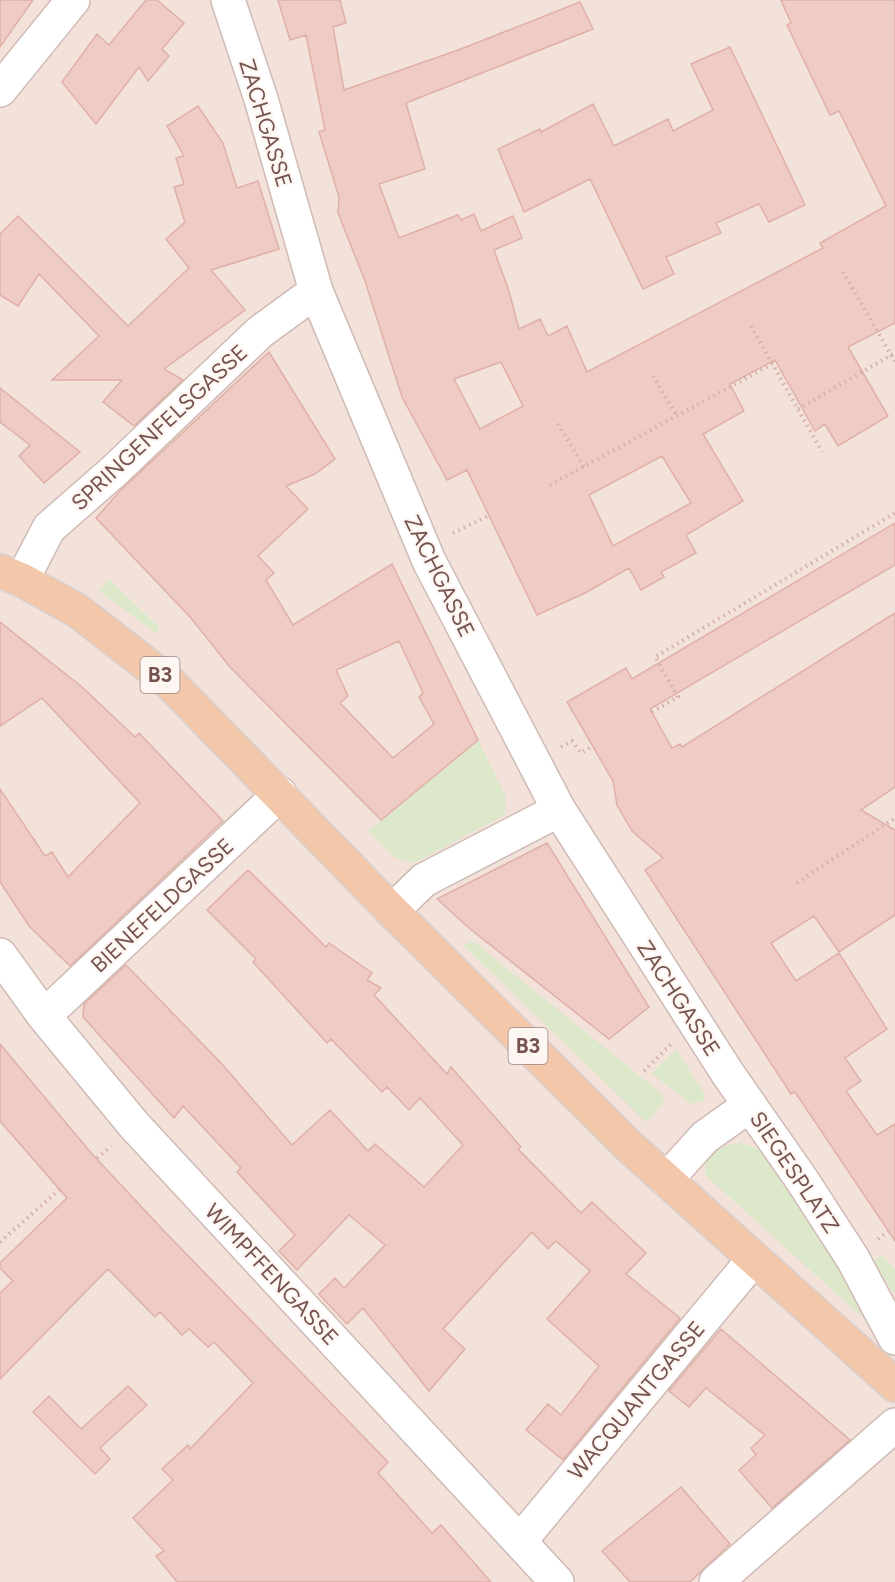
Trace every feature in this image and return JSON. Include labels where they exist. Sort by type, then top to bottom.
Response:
[{"type":"main road","name":"B3","points":[[11,576],[78,611],[169,682],[392,910],[666,1180],[895,1385]]},
{"type":"street","points":[[0,90],[73,0]]},
{"type":"street","name":"ZACHGASSE","points":[[228,0],[261,99],[316,291],[429,561],[559,810],[750,1105]]},
{"type":"street","name":"SPRINGENFELSGASSE","points":[[11,576],[49,528],[113,472],[260,332],[316,291]]},
{"type":"street","name":"BIENEFELDGASSE","points":[[44,1016],[280,794]]},
{"type":"street","points":[[392,910],[424,880],[559,810]]},
{"type":"street","name":"WIMPFFENGASSE","points":[[0,955],[44,1016],[134,1125],[557,1582]]},
{"type":"street","name":"SIEGESPLATZ","points":[[666,1180],[705,1137],[750,1105],[792,1164],[853,1259],[895,1338]]},
{"type":"street","name":"WACQUANTGASSE","points":[[520,1541],[753,1260]]},
{"type":"street","points":[[716,1582],[895,1425]]},
{"type":"path","points":[[843,272],[893,354],[895,362]]},
{"type":"path","points":[[751,326],[822,452]]},
{"type":"path","points":[[798,409],[893,354]]},
{"type":"path","points":[[550,486],[772,364]]},
{"type":"path","points":[[653,376],[677,416]]},
{"type":"path","points":[[558,424],[584,467]]},
{"type":"path","points":[[652,712],[678,697],[655,657],[895,513]]},
{"type":"path","points":[[453,533],[489,515]]},
{"type":"path","points":[[559,748],[572,741],[581,753],[593,746]]},
{"type":"path","points":[[797,884],[895,818]]},
{"type":"path","points":[[644,1071],[675,1040]]},
{"type":"path","points":[[97,1158],[111,1146]]},
{"type":"path","points":[[0,1242],[59,1190]]},
{"type":"path","points":[[878,1239],[888,1231]]},
{"type":"shaded area","points":[[0,0],[895,0],[895,1582],[0,1582]]},
{"type":"green space","points":[[109,579],[159,627],[156,633],[99,591]]},
{"type":"green space","points":[[478,740],[506,797],[505,815],[414,863],[395,858],[368,831]]},
{"type":"green space","points":[[473,941],[662,1094],[664,1098],[661,1106],[646,1122],[463,945]]},
{"type":"green space","points":[[676,1049],[704,1093],[704,1100],[691,1104],[651,1073]]},
{"type":"green space","points":[[742,1143],[764,1151],[872,1317],[870,1324],[706,1176],[706,1162],[710,1156],[728,1145]]},
{"type":"green space","points":[[883,1255],[895,1270],[895,1295],[873,1261]]},
{"type":"building","points":[[0,0],[33,0],[0,47]]},
{"type":"building","points":[[146,0],[157,0],[184,23],[162,49],[169,56],[148,81],[139,67],[96,124],[62,82],[97,34],[109,45]]},
{"type":"building","points":[[278,0],[340,0],[346,23],[333,27],[344,90],[461,49],[580,2],[593,29],[406,103],[425,169],[379,184],[399,238],[458,215],[461,220],[474,214],[481,231],[513,216],[522,238],[494,250],[509,291],[519,329],[540,319],[548,336],[567,326],[587,372],[823,248],[820,243],[886,206],[839,111],[830,115],[787,25],[791,23],[781,0],[895,0],[895,323],[848,347],[888,416],[838,446],[825,424],[815,431],[775,360],[730,384],[744,411],[703,434],[743,501],[686,535],[696,553],[661,572],[664,577],[641,590],[629,568],[585,593],[537,615],[467,470],[447,480],[402,397],[365,281],[338,213],[339,197],[319,132],[325,130],[306,35],[290,40]],"holes":[[[501,362],[523,406],[480,429],[454,379]],[[662,456],[691,503],[613,546],[589,495]]]},
{"type":"building","points":[[730,47],[805,205],[769,222],[759,204],[716,223],[721,233],[666,257],[674,274],[643,289],[590,179],[524,212],[498,149],[540,129],[541,132],[593,104],[614,146],[668,119],[673,131],[713,110],[691,64]]},
{"type":"building","points":[[198,106],[223,143],[237,188],[258,181],[279,249],[211,270],[245,310],[164,369],[183,380],[134,426],[103,402],[122,380],[52,380],[99,336],[39,274],[18,306],[0,295],[0,234],[18,216],[128,326],[189,268],[166,239],[185,222],[174,187],[184,184],[176,158],[184,156],[167,126]]},
{"type":"building","points":[[269,352],[335,459],[315,474],[286,486],[308,509],[258,556],[274,573],[266,580],[293,625],[392,564],[478,740],[381,820],[230,667],[191,618],[96,518],[120,491]],"holes":[[[399,641],[423,693],[419,697],[434,724],[393,758],[340,703],[348,696],[336,670]]]},
{"type":"building","points":[[0,388],[80,452],[44,483],[19,456],[30,445],[0,422]]},
{"type":"building","points":[[895,523],[895,565],[650,709],[672,748],[680,744],[682,747],[895,613],[895,787],[861,810],[895,830],[895,915],[839,952],[814,916],[771,943],[796,981],[839,953],[887,1029],[845,1058],[861,1081],[846,1091],[877,1135],[895,1124],[895,1241],[795,1092],[791,1094],[645,870],[663,858],[632,831],[617,805],[613,781],[567,702],[626,668],[632,679]]},
{"type":"building","points":[[0,622],[82,687],[135,737],[139,733],[223,821],[70,966],[29,926],[0,882],[0,789],[45,856],[52,852],[68,877],[140,803],[42,698],[0,726]]},
{"type":"building","points":[[547,843],[649,1007],[609,1039],[469,928],[437,899]]},
{"type":"building","points":[[248,870],[326,947],[329,943],[372,973],[367,980],[381,988],[374,995],[447,1074],[451,1067],[521,1147],[518,1149],[581,1213],[592,1202],[646,1253],[626,1274],[680,1318],[563,1460],[526,1430],[548,1404],[561,1415],[599,1366],[547,1319],[590,1271],[556,1241],[548,1249],[532,1232],[443,1329],[465,1349],[429,1391],[363,1308],[347,1324],[319,1294],[335,1278],[344,1288],[385,1245],[349,1215],[297,1270],[279,1251],[295,1235],[237,1172],[241,1168],[183,1106],[174,1118],[83,1017],[84,1004],[126,965],[222,1064],[292,1145],[330,1110],[368,1151],[375,1144],[424,1187],[463,1145],[420,1098],[409,1110],[387,1087],[382,1092],[331,1039],[327,1043],[253,962],[256,959],[207,910]]},
{"type":"building","points":[[0,1044],[92,1154],[388,1462],[378,1473],[432,1533],[441,1525],[491,1582],[177,1582],[156,1556],[164,1551],[133,1518],[173,1480],[162,1469],[188,1445],[190,1449],[253,1383],[214,1342],[208,1347],[189,1329],[182,1335],[160,1312],[155,1317],[108,1269],[0,1379],[0,1293],[13,1281],[0,1268],[0,1263],[67,1198],[0,1121]]},
{"type":"building","points":[[721,1329],[850,1440],[772,1508],[739,1470],[756,1455],[751,1448],[765,1435],[706,1388],[689,1407],[669,1391]]},
{"type":"building","points":[[128,1386],[147,1405],[100,1448],[110,1459],[95,1474],[33,1412],[49,1396],[81,1429]]},
{"type":"building","points":[[681,1487],[730,1544],[690,1582],[630,1582],[602,1551]]}]
